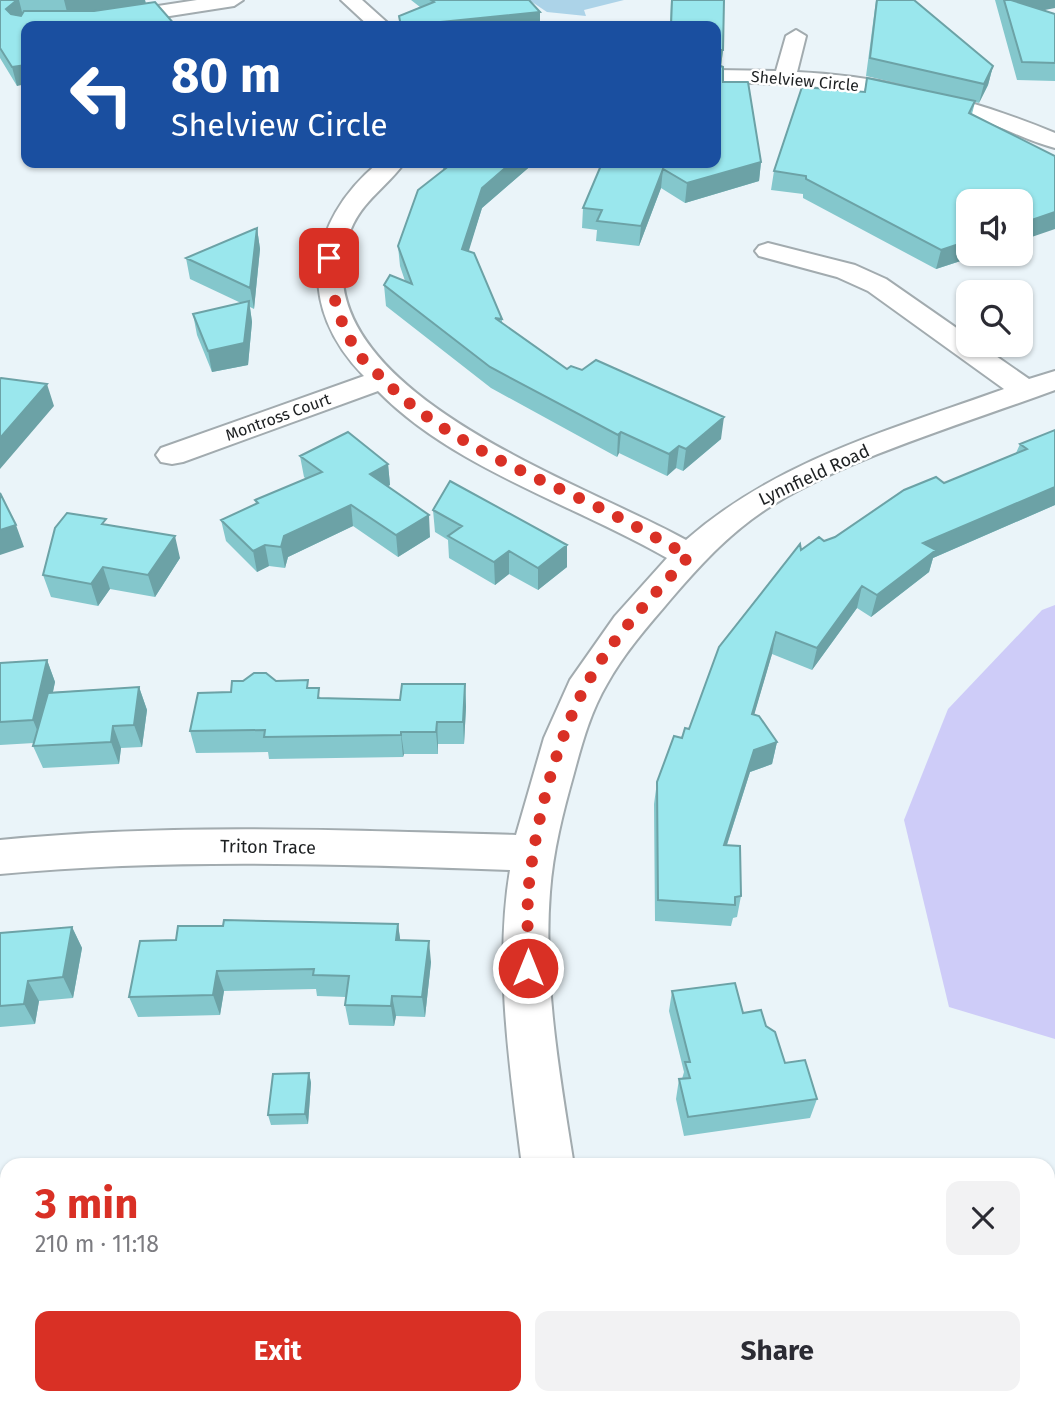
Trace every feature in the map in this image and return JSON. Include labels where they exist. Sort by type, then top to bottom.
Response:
[{"type":"street","points":[[94,21],[234,0]]},
{"type":"street","points":[[350,0],[375,21]]},
{"type":"street","points":[[785,77],[796,36]]},
{"type":"street","name":"Shelview Circle","points":[[721,76],[785,77],[840,83],[925,98],[983,113],[1055,141]]},
{"type":"street","points":[[387,168],[355,200],[337,227],[329,258],[331,290],[340,321],[360,356],[424,415],[488,454],[619,517],[689,556]]},
{"type":"street","points":[[768,251],[846,271],[877,285],[1040,385]]},
{"type":"street","name":"Montross Court","points":[[173,455],[384,379]]},
{"type":"street","name":"Lynnfield Road","points":[[547,1158],[534,1063],[528,968],[528,893],[538,828],[565,738],[589,680],[628,625],[689,556],[729,520],[764,496],[831,463],[1040,385]]},
{"type":"street","name":"Triton Trace","points":[[0,857],[242,846],[535,853]]},
{"type":"shaded area","points":[[529,0],[624,0],[584,10],[586,16],[547,12]]},
{"type":"shaded area","points":[[1055,605],[1055,1039],[949,1007],[904,820],[948,709],[1042,610]]},
{"type":"building","points":[[0,0],[17,0],[6,9],[11,14],[21,16],[24,11],[94,11],[155,2],[172,21],[21,21],[21,66],[12,67],[0,48]]},
{"type":"building","points":[[431,0],[529,0],[540,12],[451,21],[400,21],[399,16],[434,2]]},
{"type":"building","points":[[672,0],[724,0],[723,50],[721,21],[671,21]]},
{"type":"building","points":[[877,0],[914,0],[993,66],[984,84],[870,58]]},
{"type":"building","points":[[1004,0],[1055,14],[1055,63],[1022,62]]},
{"type":"building","points":[[721,66],[723,82],[748,82],[761,162],[687,183],[663,169],[641,226],[597,221],[602,210],[583,208],[600,168],[721,168]]},
{"type":"building","points":[[867,78],[975,101],[969,113],[1055,156],[1055,212],[1033,220],[1033,189],[956,189],[956,245],[941,250],[806,179],[806,176],[774,171],[802,87],[865,92]]},
{"type":"building","points":[[446,168],[505,168],[482,188],[462,249],[474,253],[502,319],[495,318],[567,369],[571,366],[582,370],[596,360],[724,417],[686,449],[679,446],[669,454],[621,432],[618,435],[490,367],[384,285],[390,275],[412,284],[398,246],[418,190]]},
{"type":"building","points":[[257,228],[250,288],[186,258]]},
{"type":"building","points":[[249,301],[244,343],[208,351],[193,314]]},
{"type":"building","points":[[0,379],[47,384],[0,438]]},
{"type":"building","points":[[1055,430],[1055,487],[923,543],[936,550],[877,595],[862,586],[817,648],[776,632],[752,714],[759,716],[777,742],[754,750],[724,845],[740,846],[741,896],[735,897],[735,905],[658,900],[657,782],[674,736],[682,738],[685,728],[689,729],[719,647],[800,544],[801,550],[819,537],[824,541],[835,537],[904,490],[936,477],[944,483],[1027,449],[1020,444]]},
{"type":"building","points":[[348,432],[388,464],[370,474],[429,515],[396,535],[351,505],[284,536],[281,547],[265,545],[253,551],[221,520],[258,503],[255,500],[322,472],[300,456]]},
{"type":"building","points":[[450,481],[567,545],[538,568],[509,551],[494,562],[448,536],[462,526],[433,510]]},
{"type":"building","points":[[0,493],[16,525],[0,530]]},
{"type":"building","points":[[67,513],[106,519],[102,524],[175,536],[148,575],[103,567],[91,584],[43,575],[55,528]]},
{"type":"building","points":[[47,660],[33,720],[0,722],[0,663]]},
{"type":"building","points":[[254,673],[266,673],[276,681],[308,680],[307,688],[319,688],[318,698],[400,700],[402,684],[465,684],[463,722],[437,722],[436,732],[401,732],[401,735],[264,737],[265,730],[190,731],[198,693],[231,692],[232,681],[243,681]]},
{"type":"building","points":[[139,687],[134,725],[113,726],[111,742],[33,746],[48,693]]},
{"type":"building","points":[[224,920],[398,924],[396,940],[429,941],[422,997],[392,996],[391,1006],[345,1005],[349,976],[313,975],[314,969],[217,971],[213,995],[129,997],[140,941],[176,940],[178,926],[223,926]]},
{"type":"building","points":[[72,927],[63,977],[28,981],[24,1004],[0,1006],[0,933]]},
{"type":"building","points":[[735,983],[743,1013],[761,1010],[766,1026],[775,1032],[785,1063],[805,1060],[817,1099],[688,1117],[679,1079],[690,1078],[685,1062],[690,1062],[672,991]]},
{"type":"building","points":[[309,1073],[305,1114],[268,1115],[273,1074]]},
{"type":"route","points":[[329,258],[331,290],[340,321],[360,356],[398,394],[424,415],[488,454],[619,517],[689,556],[628,625],[589,680],[565,738],[538,828],[528,893],[528,968]]}]
